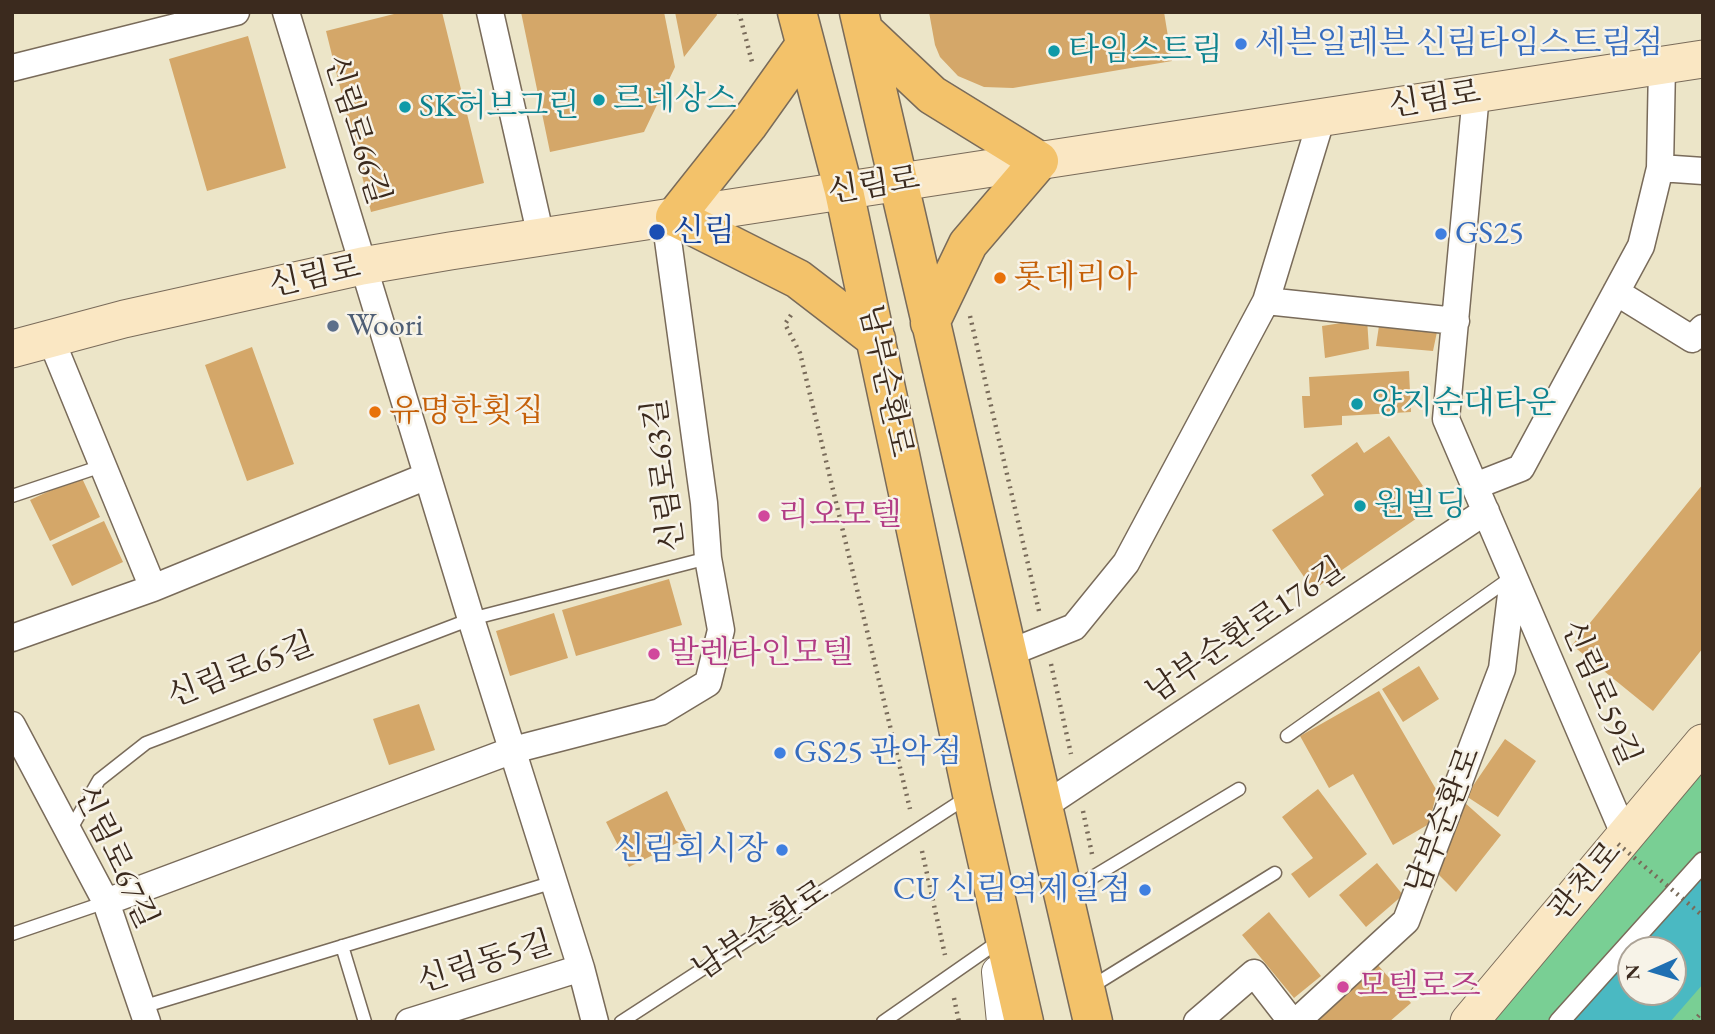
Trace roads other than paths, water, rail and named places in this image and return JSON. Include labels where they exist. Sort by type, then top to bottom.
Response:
[{"type":"main road","points":[[861,22],[932,95],[1039,161],[968,244],[930,323]]},
{"type":"main road","name":"남부순환로","points":[[861,22],[1090,1006]]},
{"type":"main road","points":[[801,28],[748,125],[670,218],[798,279],[876,339]]},
{"type":"main road","name":"남부순환로","points":[[801,28],[844,191],[972,794],[1024,1022]]},
{"type":"main road","name":"신림로","points":[[12,349],[124,318],[362,266],[1703,59]]},
{"type":"main road","name":"관천로","points":[[1469,1022],[1703,743]]},
{"type":"street","points":[[12,68],[166,25],[236,12]]},
{"type":"street","name":"신림로66길","points":[[286,12],[362,266]]},
{"type":"street","points":[[490,12],[541,237]]},
{"type":"street","points":[[1475,486],[1521,468],[1641,246],[1660,168],[1662,65]]},
{"type":"street","name":"신림로59길","points":[[1476,94],[1446,419],[1622,840]]},
{"type":"street","points":[[1009,653],[1074,627],[1126,563],[1266,302],[1322,117]]},
{"type":"street","points":[[1660,168],[1703,172]]},
{"type":"street","name":"신림로63길","points":[[513,750],[660,712],[708,683],[722,629],[708,558],[704,503],[670,218]]},
{"type":"street","points":[[362,266],[581,968],[595,1022]]},
{"type":"street","points":[[1616,292],[1692,339],[1703,328]]},
{"type":"street","points":[[1266,302],[1456,321]]},
{"type":"street","points":[[50,337],[153,588]]},
{"type":"street","points":[[12,638],[153,588],[427,475]]},
{"type":"street","name":"남부순환로176길","points":[[1044,806],[1486,511]]},
{"type":"street","name":"남부순환로","points":[[1197,1022],[1254,973],[1294,1022],[1406,921],[1502,669],[1513,576]]},
{"type":"street","name":"신림로67길","points":[[12,725],[106,902],[144,1014]]},
{"type":"street","points":[[106,902],[513,750]]},
{"type":"street","points":[[972,794],[995,944],[1003,1022]]},
{"type":"street","points":[[1559,1022],[1703,862]]},
{"type":"street","name":"신림동5길","points":[[409,1022],[581,968]]},
{"type":"lane","points":[[12,496],[102,466]]},
{"type":"lane","name":"신림로65길","points":[[69,832],[99,780],[146,743],[471,619],[708,558]]},
{"type":"lane","points":[[1287,736],[1513,576]]},
{"type":"lane","points":[[1064,895],[1239,789]]},
{"type":"lane","name":"남부순환로","points":[[621,1022],[972,794]]},
{"type":"lane","name":"남부순환로","points":[[1090,1006],[1275,873]]},
{"type":"lane","points":[[144,1014],[342,946],[554,882]]},
{"type":"lane","points":[[12,934],[106,902]]},
{"type":"lane","points":[[883,1022],[995,944]]},
{"type":"lane","points":[[342,946],[365,1022]]},
{"type":"water","points":[[1703,849],[1703,984],[1687,1002],[1687,936],[1626,936]]},
{"type":"water","points":[[1617,946],[1617,1006],[1684,1006],[1670,1022],[1550,1022]]},
{"type":"place","name":"세븐일레븐 신림타임스트림점","points":[[1241,44]]},
{"type":"place","name":"타임스트림","points":[[1054,51]]},
{"type":"place","name":"르네상스","points":[[599,100]]},
{"type":"place","name":"SK허브그린","points":[[405,107]]},
{"type":"place","name":"신림","points":[[657,232]]},
{"type":"place","name":"GS25","points":[[1441,234]]},
{"type":"place","name":"롯데리아","points":[[1000,278]]},
{"type":"place","name":"Woori","points":[[333,326]]},
{"type":"place","name":"양지순대타운","points":[[1357,404]]},
{"type":"place","name":"유명한횟집","points":[[375,412]]},
{"type":"place","name":"원빌딩","points":[[1360,506]]},
{"type":"place","name":"리오모텔","points":[[764,516]]},
{"type":"place","name":"발렌타인모텔","points":[[654,654]]},
{"type":"place","name":"GS25 관악점","points":[[780,753]]},
{"type":"place","name":"신림회시장","points":[[782,850]]},
{"type":"place","name":"CU 신림역제일점","points":[[1145,890]]},
{"type":"place","name":"모텔로즈","points":[[1343,987]]}]
